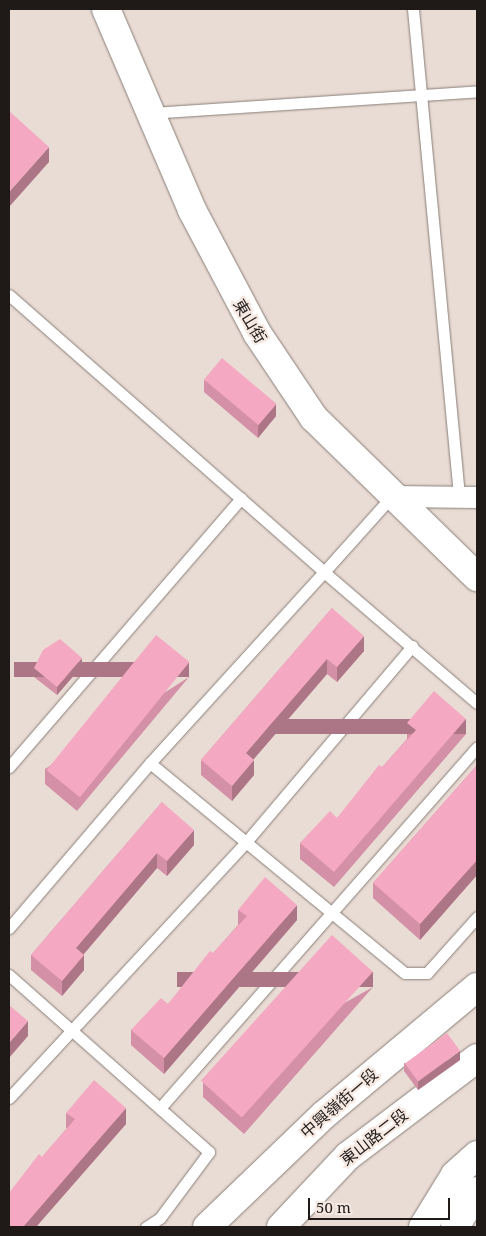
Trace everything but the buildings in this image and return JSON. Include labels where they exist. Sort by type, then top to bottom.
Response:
[{"type":"main road","name":"東山街","points":[[106,9],[150,113],[223,275],[257,333],[314,418],[477,578]]},
{"type":"main road","name":"中興嶺街一段","points":[[207,1227],[325,1114],[477,987]]},
{"type":"main road","name":"東山路二段","points":[[281,1227],[348,1156],[477,1058]]},
{"type":"main road","points":[[423,1227],[455,1175],[477,1155]]},
{"type":"street","points":[[392,496],[468,498]]},
{"type":"lane","points":[[413,9],[421,97],[468,498]]},
{"type":"lane","points":[[150,113],[421,97],[477,91]]},
{"type":"lane","points":[[9,295],[324,572],[477,703]]},
{"type":"lane","points":[[9,928],[150,763],[392,496]]},
{"type":"lane","points":[[9,766],[241,498]]},
{"type":"lane","points":[[9,1098],[246,842],[412,646]]},
{"type":"lane","points":[[160,1108],[477,748]]},
{"type":"lane","points":[[150,763],[405,973],[427,973],[477,917]]},
{"type":"lane","points":[[9,975],[209,1152],[160,1218],[146,1227]]}]
